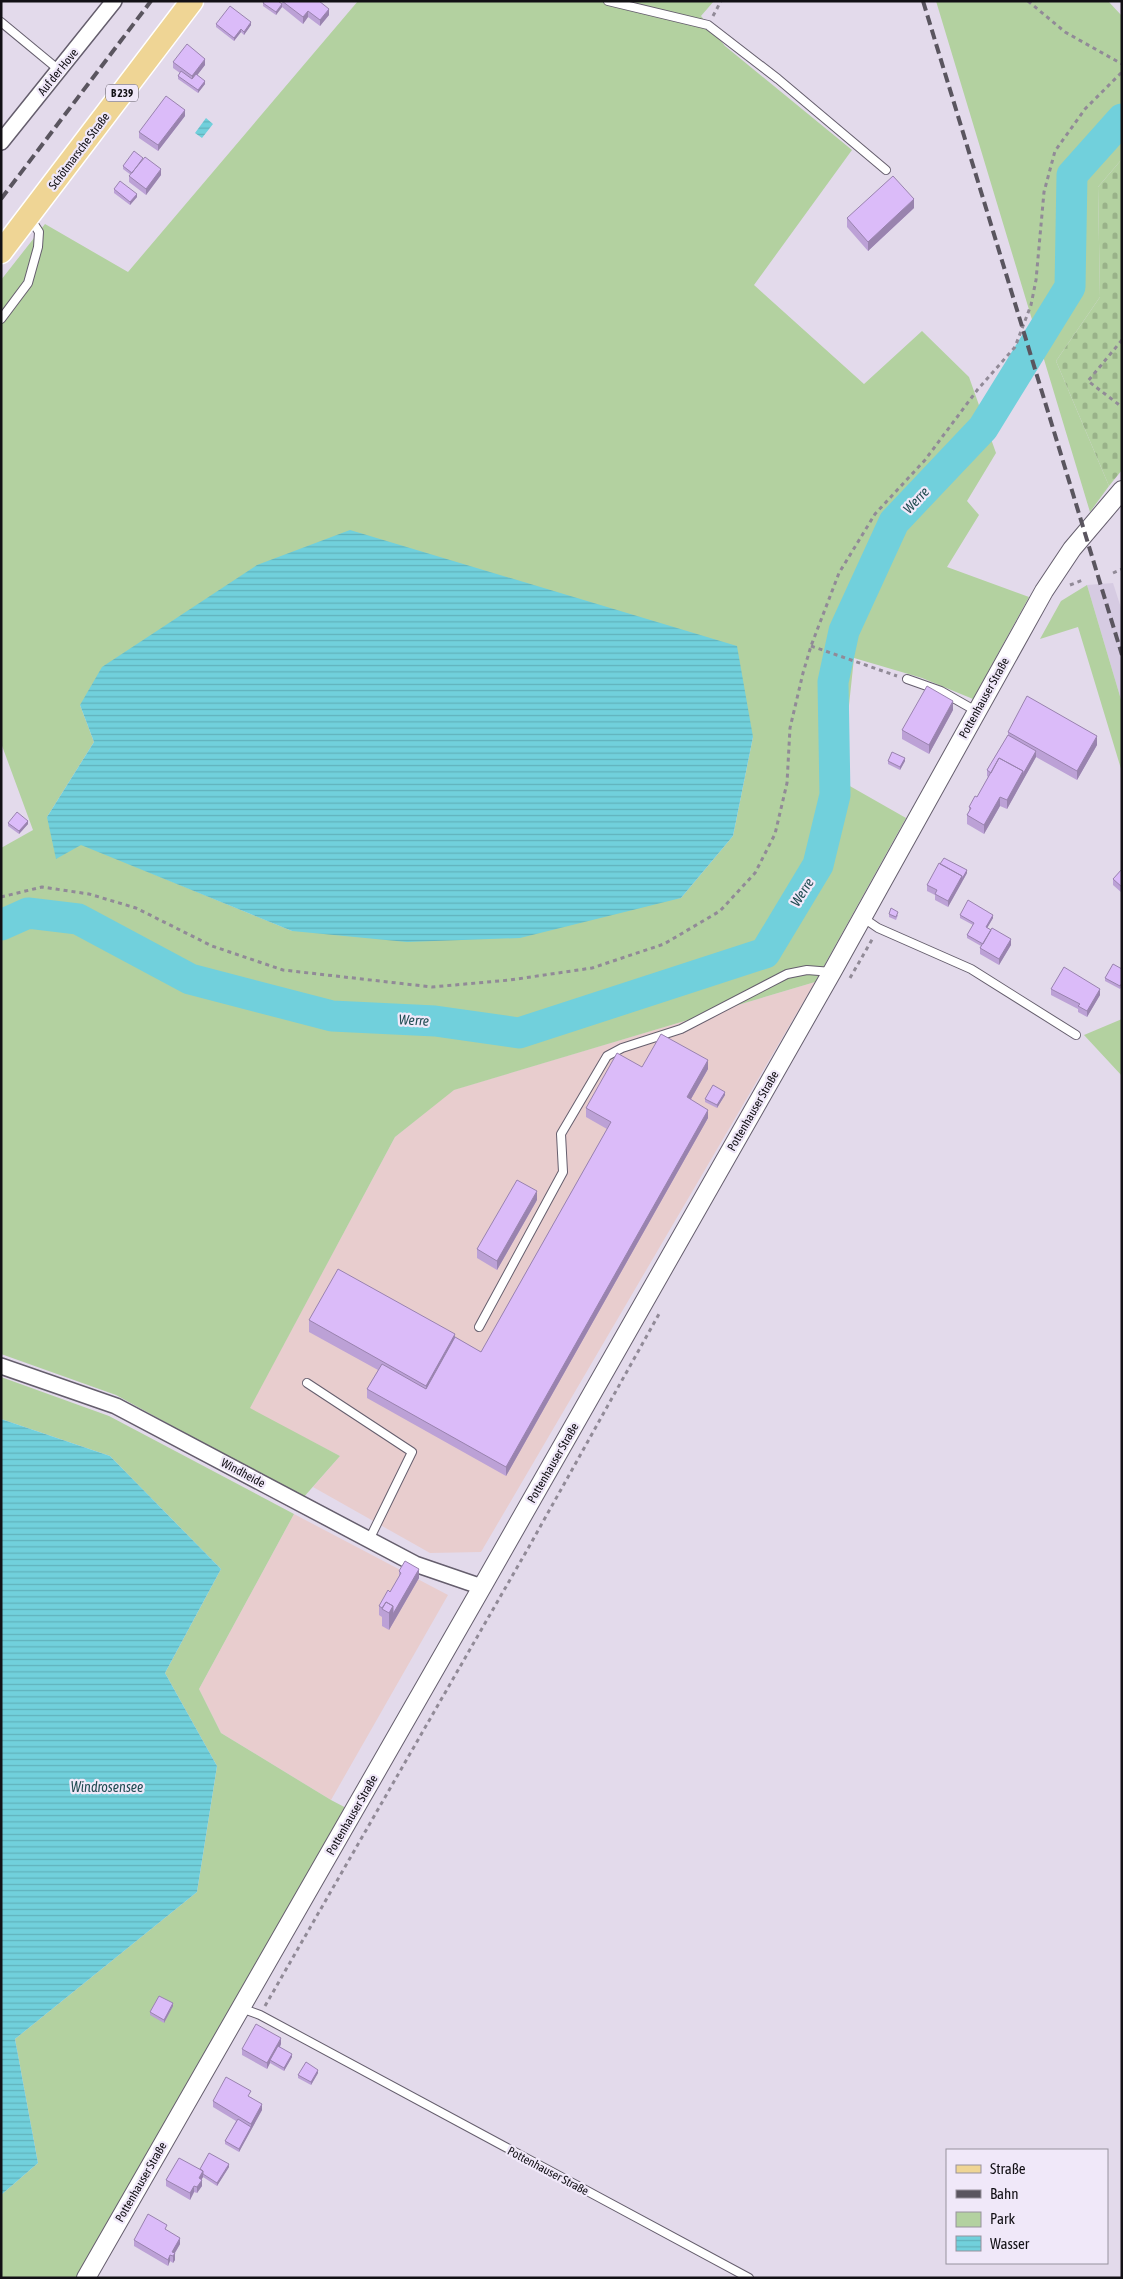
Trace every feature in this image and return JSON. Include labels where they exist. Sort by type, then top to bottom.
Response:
[{"type":"main road","name":"Schötmarsche Straße","points":[[1,252],[192,1]]},
{"type":"street","name":"Auf der Hove","points":[[1,142],[114,1]]},
{"type":"street","name":"Pottenhauser Straße","points":[[86,2278],[832,972],[1044,591],[1072,549],[1122,490]]},
{"type":"street","name":"Windheide","points":[[1,1366],[116,1406],[415,1564],[482,1587]]},
{"type":"lane","points":[[608,1],[708,25],[778,79],[886,170]]},
{"type":"lane","points":[[1,22],[59,70]]},
{"type":"lane","points":[[1,319],[28,283],[38,246],[39,232],[29,216]]},
{"type":"lane","points":[[906,679],[940,691],[976,711]]},
{"type":"lane","points":[[862,917],[878,928],[971,970],[1076,1035]]},
{"type":"lane","points":[[479,1327],[563,1172],[561,1134],[607,1056],[622,1048],[681,1029],[787,974],[807,970],[832,972]]},
{"type":"lane","points":[[307,1383],[412,1452],[369,1540]]},
{"type":"lane","name":"Pottenhauser Straße","points":[[241,2008],[260,2015],[749,2278]]},
{"type":"path","points":[[1028,1],[1065,32],[1122,64]]},
{"type":"path","points":[[1,897],[42,887],[89,894],[136,908],[212,946],[274,967],[355,979],[432,986],[510,980],[592,968],[664,944],[720,911],[755,873],[775,834],[787,783],[790,728],[811,646],[839,573],[875,514],[925,460],[978,389],[1015,347],[1031,305],[1036,280],[1044,192],[1055,151],[1085,109],[1122,72]]},
{"type":"path","points":[[1122,340],[1088,380],[1122,406]]},
{"type":"path","points":[[1113,573],[1122,569]]},
{"type":"path","points":[[811,646],[830,651],[906,679]]},
{"type":"path","points":[[850,979],[878,928]]},
{"type":"path","points":[[260,2015],[540,1528],[660,1313]]},
{"type":"shaded area","points":[[1113,583],[1122,611],[1122,703],[1087,585]]},
{"type":"shaded area","points":[[815,982],[481,1552],[430,1553],[313,1487],[340,1456],[249,1409],[395,1137],[453,1090]]},
{"type":"shaded area","points":[[294,1514],[448,1595],[331,1800],[221,1733],[199,1689]]},
{"type":"green space","points":[[358,1],[714,1],[701,16],[725,46],[852,150],[754,285],[864,384],[922,331],[969,377],[996,453],[967,501],[979,515],[947,567],[1029,597],[973,699],[922,678],[854,658],[841,781],[906,818],[815,982],[454,1090],[395,1137],[250,1408],[340,1456],[303,1498],[116,1395],[1,1354],[1,848],[33,830],[1,743],[1,280],[45,224],[128,272]],"holes":[[[80,705],[753,737],[733,836],[681,898],[292,931],[81,844],[47,817],[94,742]]]},
{"type":"green space","points":[[936,1],[1108,1],[1122,16],[1122,159],[1098,187],[1100,297],[1056,361],[1109,486],[1090,512]]},
{"type":"green space","points":[[1122,159],[1122,470],[1109,486],[1056,361],[1100,297],[1098,187]]},
{"type":"green space","points":[[1087,585],[1122,703],[1122,772],[1078,627],[1040,639],[1061,601]]},
{"type":"green space","points":[[1122,1019],[1122,1076],[1084,1035]]},
{"type":"green space","points":[[1,1377],[109,1416],[294,1514],[199,1689],[221,1733],[350,1810],[76,2278],[1,2278],[1,2195],[38,2163],[15,2039],[197,1892],[217,1766],[165,1673],[221,1569],[110,1456],[1,1419]]},
{"type":"water","points":[[206,118],[213,124],[202,138],[195,133]]},
{"type":"water","points":[[350,530],[737,646],[753,737],[733,836],[681,898],[520,938],[407,942],[292,931],[81,845],[56,859],[47,817],[94,742],[80,705],[102,667],[257,565]]},
{"type":"water","name":"Windrosensee","points":[[1,1419],[110,1456],[221,1569],[165,1673],[217,1766],[197,1892],[15,2039],[38,2163],[1,2195]]},
{"type":"building","points":[[264,1],[278,1],[282,4],[276,12],[263,3]]},
{"type":"building","points":[[282,1],[319,1],[329,9],[320,20],[308,11],[303,17]]},
{"type":"building","points":[[230,6],[251,22],[244,32],[241,29],[234,38],[216,24]]},
{"type":"building","points":[[187,44],[205,59],[192,76],[173,62]]},
{"type":"building","points":[[181,71],[192,79],[196,74],[205,81],[198,90],[178,76]]},
{"type":"building","points":[[166,96],[185,110],[158,145],[139,132]]},
{"type":"building","points":[[134,151],[143,158],[132,173],[123,166]]},
{"type":"building","points":[[145,157],[161,169],[146,189],[129,176]]},
{"type":"building","points":[[893,176],[914,199],[868,242],[847,218]]},
{"type":"building","points":[[120,181],[137,194],[130,202],[114,189]]},
{"type":"building","points":[[927,686],[953,701],[929,745],[902,730]]},
{"type":"building","points":[[1027,696],[1097,736],[1077,771],[1008,732]]},
{"type":"building","points":[[1008,735],[1036,751],[1023,774],[1023,771],[999,758],[991,773],[987,770]]},
{"type":"building","points":[[892,752],[905,758],[900,767],[888,761]]},
{"type":"building","points":[[999,758],[1023,771],[1007,800],[1000,797],[984,825],[967,815],[975,796],[977,797]]},
{"type":"building","points":[[17,812],[28,821],[19,831],[8,823]]},
{"type":"building","points":[[944,858],[967,870],[962,879],[962,876],[940,864]]},
{"type":"building","points":[[939,863],[962,876],[948,901],[935,894],[937,890],[927,885]]},
{"type":"building","points":[[1122,869],[1122,887],[1113,879]]},
{"type":"building","points":[[968,900],[993,915],[986,927],[991,930],[983,944],[967,935],[974,923],[960,915]]},
{"type":"building","points":[[891,908],[898,912],[896,917],[889,914]]},
{"type":"building","points":[[992,928],[1011,939],[999,959],[980,948]]},
{"type":"building","points":[[1113,964],[1122,969],[1122,983],[1120,986],[1105,978]]},
{"type":"building","points":[[1064,967],[1100,989],[1087,1011],[1078,1006],[1080,1004],[1051,989]]},
{"type":"building","points":[[661,1034],[708,1060],[687,1097],[708,1110],[506,1467],[367,1389],[382,1364],[426,1389],[455,1337],[481,1352],[611,1122],[586,1108],[617,1053],[642,1067]]},
{"type":"building","points":[[713,1085],[725,1092],[717,1105],[705,1099]]},
{"type":"building","points":[[517,1180],[537,1191],[497,1261],[477,1249]]},
{"type":"building","points":[[338,1269],[455,1334],[426,1386],[309,1320]]},
{"type":"building","points":[[405,1561],[419,1569],[393,1614],[393,1606],[386,1602],[382,1608],[379,1606],[401,1573],[399,1571]]},
{"type":"building","points":[[386,1602],[393,1606],[389,1613],[382,1609]]},
{"type":"building","points":[[159,1996],[173,2003],[164,2020],[150,2012]]},
{"type":"building","points":[[256,2024],[281,2038],[267,2063],[242,2049]]},
{"type":"building","points":[[278,2046],[292,2054],[284,2068],[270,2060]]},
{"type":"building","points":[[306,2062],[318,2070],[311,2082],[298,2075]]},
{"type":"building","points":[[226,2077],[251,2091],[248,2096],[262,2104],[251,2124],[213,2101]]},
{"type":"building","points":[[238,2119],[251,2127],[239,2149],[225,2141]]},
{"type":"building","points":[[209,2153],[229,2164],[217,2183],[203,2174],[203,2171],[200,2169]]},
{"type":"building","points":[[179,2158],[203,2171],[199,2178],[202,2180],[197,2187],[194,2186],[190,2193],[166,2180]]},
{"type":"building","points":[[148,2214],[167,2225],[165,2229],[180,2238],[172,2252],[175,2253],[173,2256],[170,2255],[168,2260],[134,2240]]},
{"type":"waterway","name":"Werre","points":[[1,925],[28,913],[78,919],[190,979],[332,1016],[435,1021],[519,1033],[765,953],[818,865],[835,795],[833,682],[844,631],[894,522],[983,428],[1070,287],[1072,175],[1122,119]]},
{"type":"railway","points":[[1,199],[151,1]]},
{"type":"railway","points":[[923,1],[1122,655]]}]
